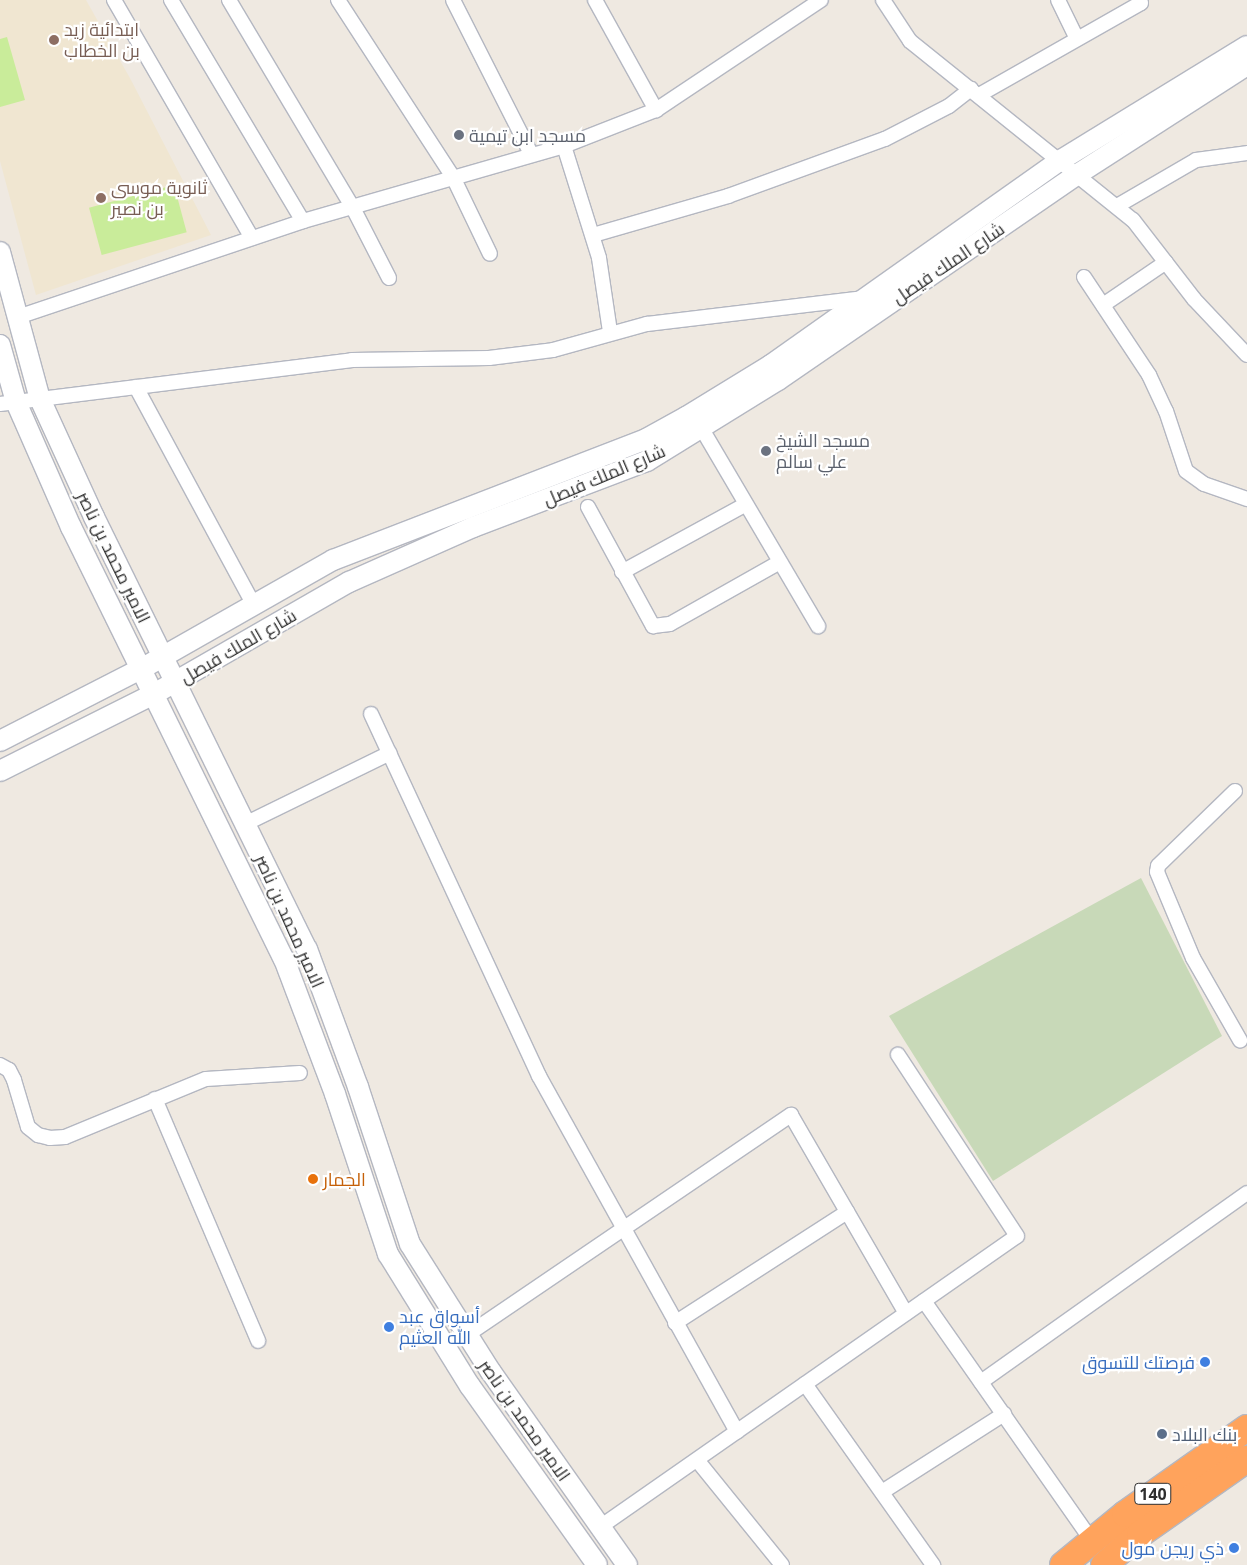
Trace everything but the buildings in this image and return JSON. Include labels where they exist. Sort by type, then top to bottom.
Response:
[{"type":"highway","name":"140","points":[[1063,1565],[1126,1514],[1247,1428]]},
{"type":"highway","name":"140","points":[[1104,1565],[1140,1534],[1247,1459]]},
{"type":"street","points":[[114,0],[252,238]]},
{"type":"street","points":[[171,0],[303,221]]},
{"type":"street","points":[[229,0],[352,206],[389,278]]},
{"type":"street","points":[[338,0],[453,177],[490,254]]},
{"type":"street","points":[[452,0],[531,154]]},
{"type":"street","points":[[595,0],[656,110]]},
{"type":"street","points":[[18,317],[303,221],[564,146],[656,110],[821,0]]},
{"type":"street","points":[[883,0],[910,41],[1061,160],[1133,220],[1194,299],[1247,355]]},
{"type":"street","points":[[1058,0],[1078,39]]},
{"type":"street","points":[[593,235],[728,196],[885,139],[1078,39],[1142,3],[1140,0]]},
{"type":"street","name":"شارع الملك فيصل","points":[[0,742],[163,657],[333,560],[646,439],[771,365],[1061,160],[1247,46]]},
{"type":"street","name":"شارع الملك فيصل","points":[[0,771],[154,694],[349,582],[473,527],[647,461],[702,429],[1078,174],[1247,65]]},
{"type":"street","points":[[564,146],[593,235],[606,290],[610,332]]},
{"type":"street","points":[[1117,206],[1196,160],[1247,153]]},
{"type":"street","name":"الامير محمد بن ناصر","points":[[0,252],[40,399],[175,682],[307,949],[358,1086],[410,1244],[467,1335],[627,1565]]},
{"type":"street","points":[[1103,305],[1166,262]]},
{"type":"street","points":[[1084,278],[1149,375],[1166,411],[1186,471],[1204,484],[1247,499]]},
{"type":"street","points":[[8,403],[352,360],[489,358],[553,350],[610,332],[647,324],[867,297]]},
{"type":"street","name":"الامير محمد بن ناصر","points":[[0,345],[8,403],[284,959],[335,1094],[388,1254],[470,1386],[597,1565]]},
{"type":"street","points":[[136,387],[254,605]]},
{"type":"street","points":[[702,429],[818,626]]},
{"type":"street","points":[[622,572],[746,504]]},
{"type":"street","points":[[588,507],[647,620],[653,626],[660,627],[780,562]]},
{"type":"street","points":[[371,714],[539,1076],[622,1230],[737,1432]]},
{"type":"street","points":[[245,824],[390,753]]},
{"type":"street","points":[[1235,791],[1158,866],[1157,872],[1193,958],[1245,1043]]},
{"type":"street","points":[[600,1527],[1017,1236],[898,1055]]},
{"type":"street","points":[[0,1065],[9,1070],[14,1080],[28,1127],[38,1135],[50,1138],[65,1137],[206,1079],[300,1073]]},
{"type":"street","points":[[156,1099],[258,1342]]},
{"type":"street","points":[[467,1335],[791,1115],[906,1313]]},
{"type":"street","points":[[981,1382],[1247,1193]]},
{"type":"street","points":[[675,1323],[847,1212]]},
{"type":"street","points":[[924,1301],[1092,1541]]},
{"type":"street","points":[[805,1384],[933,1565]]},
{"type":"street","points":[[882,1492],[1004,1414]]},
{"type":"street","points":[[697,1460],[782,1565]]},
{"type":"shaded area","name":"ثانوية موسى بن نصير","points":[[0,0],[86,0],[131,80],[211,235],[36,295],[0,161]]},
{"type":"green space","points":[[7,37],[25,100],[0,107],[0,39]]},
{"type":"green space","points":[[174,185],[187,232],[102,255],[89,208]]},
{"type":"green space","points":[[1141,878],[1222,1036],[993,1181],[889,1016]]},
{"type":"place","name":"ابتدائية زيد بن الخطاب","points":[[54,40]]},
{"type":"place","name":"مسجد ابن تيمية","points":[[459,135]]},
{"type":"place","name":"ثانوية موسى بن نصير","points":[[101,198]]},
{"type":"place","name":"مسجد الشيخ علي سالم","points":[[766,451]]},
{"type":"place","name":"الجمار","points":[[313,1179]]},
{"type":"place","name":"أسواق عبد الله العثيم","points":[[389,1327]]},
{"type":"place","name":"فرصتك للتسوق","points":[[1205,1362]]},
{"type":"place","name":"بنك البلاد","points":[[1162,1434]]},
{"type":"place","name":"ذي ريجن مول","points":[[1234,1548]]}]
